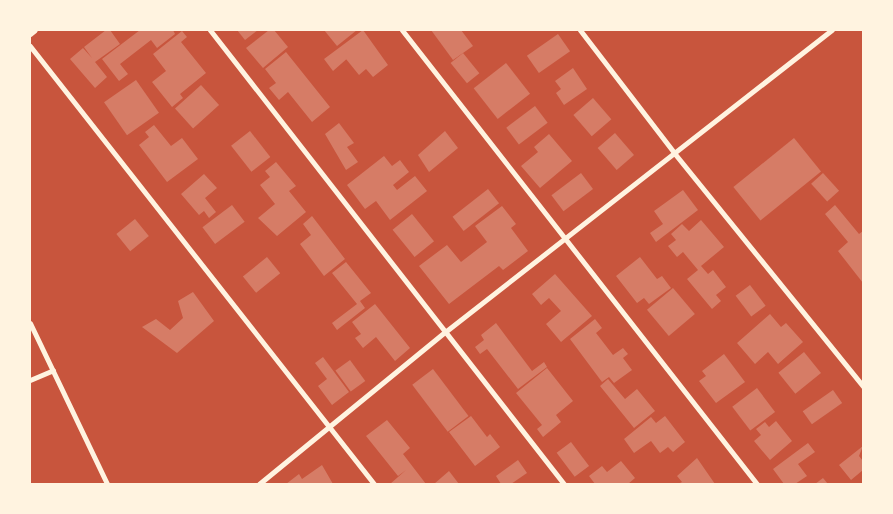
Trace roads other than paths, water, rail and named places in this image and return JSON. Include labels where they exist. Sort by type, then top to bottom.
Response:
[{"type":"street","points":[[30,34],[35,30]]},
{"type":"street","points":[[210,30],[564,484]]},
{"type":"street","points":[[402,30],[757,484]]},
{"type":"street","points":[[580,30],[675,154],[863,386]]},
{"type":"street","points":[[259,484],[330,428],[445,332],[832,30]]},
{"type":"street","points":[[30,46],[374,484]]},
{"type":"street","points":[[30,323],[107,484]]},
{"type":"street","points":[[30,380],[53,370]]}]
